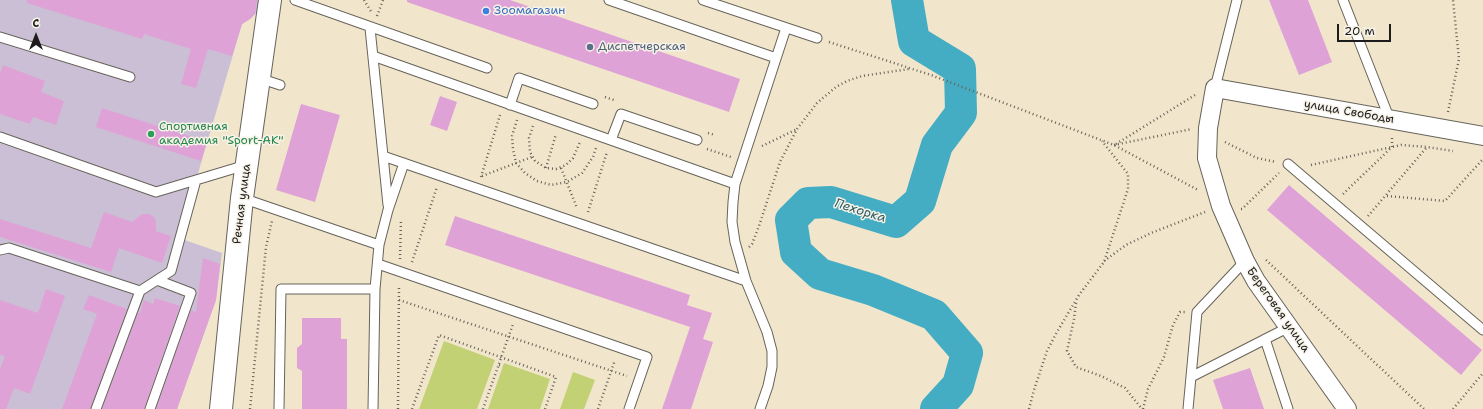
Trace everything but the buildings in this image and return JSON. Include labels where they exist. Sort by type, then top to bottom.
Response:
[{"type":"street","name":"Речная улица","points":[[221,409],[242,198],[270,0]]},
{"type":"street","name":"улица Свободы","points":[[1215,88],[1483,136]]},
{"type":"street","name":"Береговая улица","points":[[1215,88],[1208,128],[1207,158],[1221,206],[1244,261],[1256,281],[1348,409]]},
{"type":"lane","points":[[295,0],[370,28],[487,68]]},
{"type":"lane","points":[[608,0],[776,58]]},
{"type":"lane","points":[[703,0],[817,38]]},
{"type":"lane","points":[[1215,88],[1237,0]]},
{"type":"lane","points":[[1343,0],[1390,120]]},
{"type":"lane","points":[[370,28],[388,210]]},
{"type":"lane","points":[[760,409],[770,373],[772,351],[767,332],[738,257],[732,222],[733,202],[735,184],[744,154],[786,28]]},
{"type":"lane","points":[[0,37],[130,77]]},
{"type":"lane","points":[[373,56],[735,184]]},
{"type":"lane","points":[[259,78],[280,85]]},
{"type":"lane","points":[[507,104],[519,78],[593,104]]},
{"type":"lane","points":[[611,140],[620,114],[699,143]]},
{"type":"lane","points":[[0,137],[156,192],[247,164]]},
{"type":"lane","points":[[383,156],[746,281]]},
{"type":"lane","points":[[373,409],[375,289],[379,245],[388,210],[404,163]]},
{"type":"lane","points":[[1288,164],[1483,330]]},
{"type":"lane","points":[[96,409],[140,291],[171,271],[196,180]]},
{"type":"lane","points":[[242,198],[379,245]]},
{"type":"lane","points":[[0,250],[9,248],[140,291]]},
{"type":"lane","points":[[1188,409],[1197,312],[1244,261]]},
{"type":"lane","points":[[378,264],[647,357],[629,409]]},
{"type":"lane","points":[[150,409],[191,293],[157,280]]},
{"type":"lane","points":[[279,409],[281,289],[375,289]]},
{"type":"lane","points":[[1191,377],[1289,327]]},
{"type":"lane","points":[[1265,339],[1288,409]]},
{"type":"path","points":[[364,0],[376,18]]},
{"type":"path","points":[[1445,129],[1459,59],[1453,0]]},
{"type":"path","points":[[817,38],[931,75],[1114,145],[1199,191]]},
{"type":"path","points":[[738,257],[752,244],[780,162],[797,128],[817,103],[836,87],[846,81],[862,76],[911,68]]},
{"type":"path","points":[[1114,145],[1201,92],[1215,88]]},
{"type":"path","points":[[481,177],[507,104]]},
{"type":"path","points":[[520,108],[512,136],[516,163],[525,174],[536,181],[551,185],[567,182],[582,173],[593,157],[600,136]]},
{"type":"path","points":[[535,120],[529,143],[532,157],[539,165],[546,168],[556,169],[566,166],[573,158],[583,130]]},
{"type":"path","points":[[1390,120],[1392,147]]},
{"type":"path","points":[[546,168],[560,122]]},
{"type":"path","points":[[744,154],[797,128]]},
{"type":"path","points":[[1114,145],[1192,129],[1208,128],[1219,139],[1258,158],[1307,166],[1401,145],[1427,147]]},
{"type":"path","points":[[584,224],[611,140]]},
{"type":"path","points":[[1101,140],[1128,174],[1128,189],[1104,262]]},
{"type":"path","points":[[699,143],[718,153]]},
{"type":"path","points":[[1333,203],[1392,147]]},
{"type":"path","points":[[471,186],[481,177],[532,157]]},
{"type":"path","points":[[1386,196],[1446,201],[1483,159]]},
{"type":"path","points":[[1359,225],[1414,163]]},
{"type":"path","points":[[1029,409],[1047,351],[1056,332],[1104,262],[1126,245],[1138,239],[1221,206],[1242,209],[1288,164]]},
{"type":"path","points":[[561,168],[584,224]]},
{"type":"path","points":[[398,409],[399,300],[404,273],[441,176]]},
{"type":"path","points":[[250,409],[266,247],[274,209]]},
{"type":"path","points":[[400,255],[404,273]]},
{"type":"path","points":[[1263,257],[1424,409]]},
{"type":"path","points":[[399,300],[509,338],[639,380]]},
{"type":"path","points":[[1076,301],[1068,351],[1076,367],[1101,376],[1125,388],[1142,409]]},
{"type":"path","points":[[483,409],[517,312]]},
{"type":"path","points":[[1142,409],[1148,389],[1164,357],[1173,325],[1180,312],[1197,312]]},
{"type":"path","points":[[412,409],[439,335],[556,377],[545,409]]},
{"type":"path","points":[[598,409],[619,347]]},
{"type":"path","points":[[499,365],[503,366]]},
{"type":"path","points":[[1453,409],[1477,378],[1483,373]]},
{"type":"shaded area","points":[[0,0],[262,0],[259,10],[250,19],[242,24],[179,238],[222,253],[216,300],[177,409],[0,409]]},
{"type":"green space","points":[[444,341],[495,360],[477,409],[419,409]]},
{"type":"green space","points":[[504,363],[550,379],[540,409],[488,409]]},
{"type":"green space","points":[[573,372],[595,380],[584,409],[560,409]]},
{"type":"waterway","name":"Пехорка","points":[[907,0],[914,41],[960,69],[961,113],[937,145],[920,201],[896,222],[831,202],[808,203],[791,220],[796,252],[820,274],[873,290],[934,315],[967,353],[958,385],[936,409]]},
{"type":"place","name":"Зоомагазин","points":[[486,11]]},
{"type":"place","name":"Диспетчерская","points":[[590,47]]},
{"type":"place","name":"Спортивная академия \"Sport-AK\"","points":[[151,134]]}]
